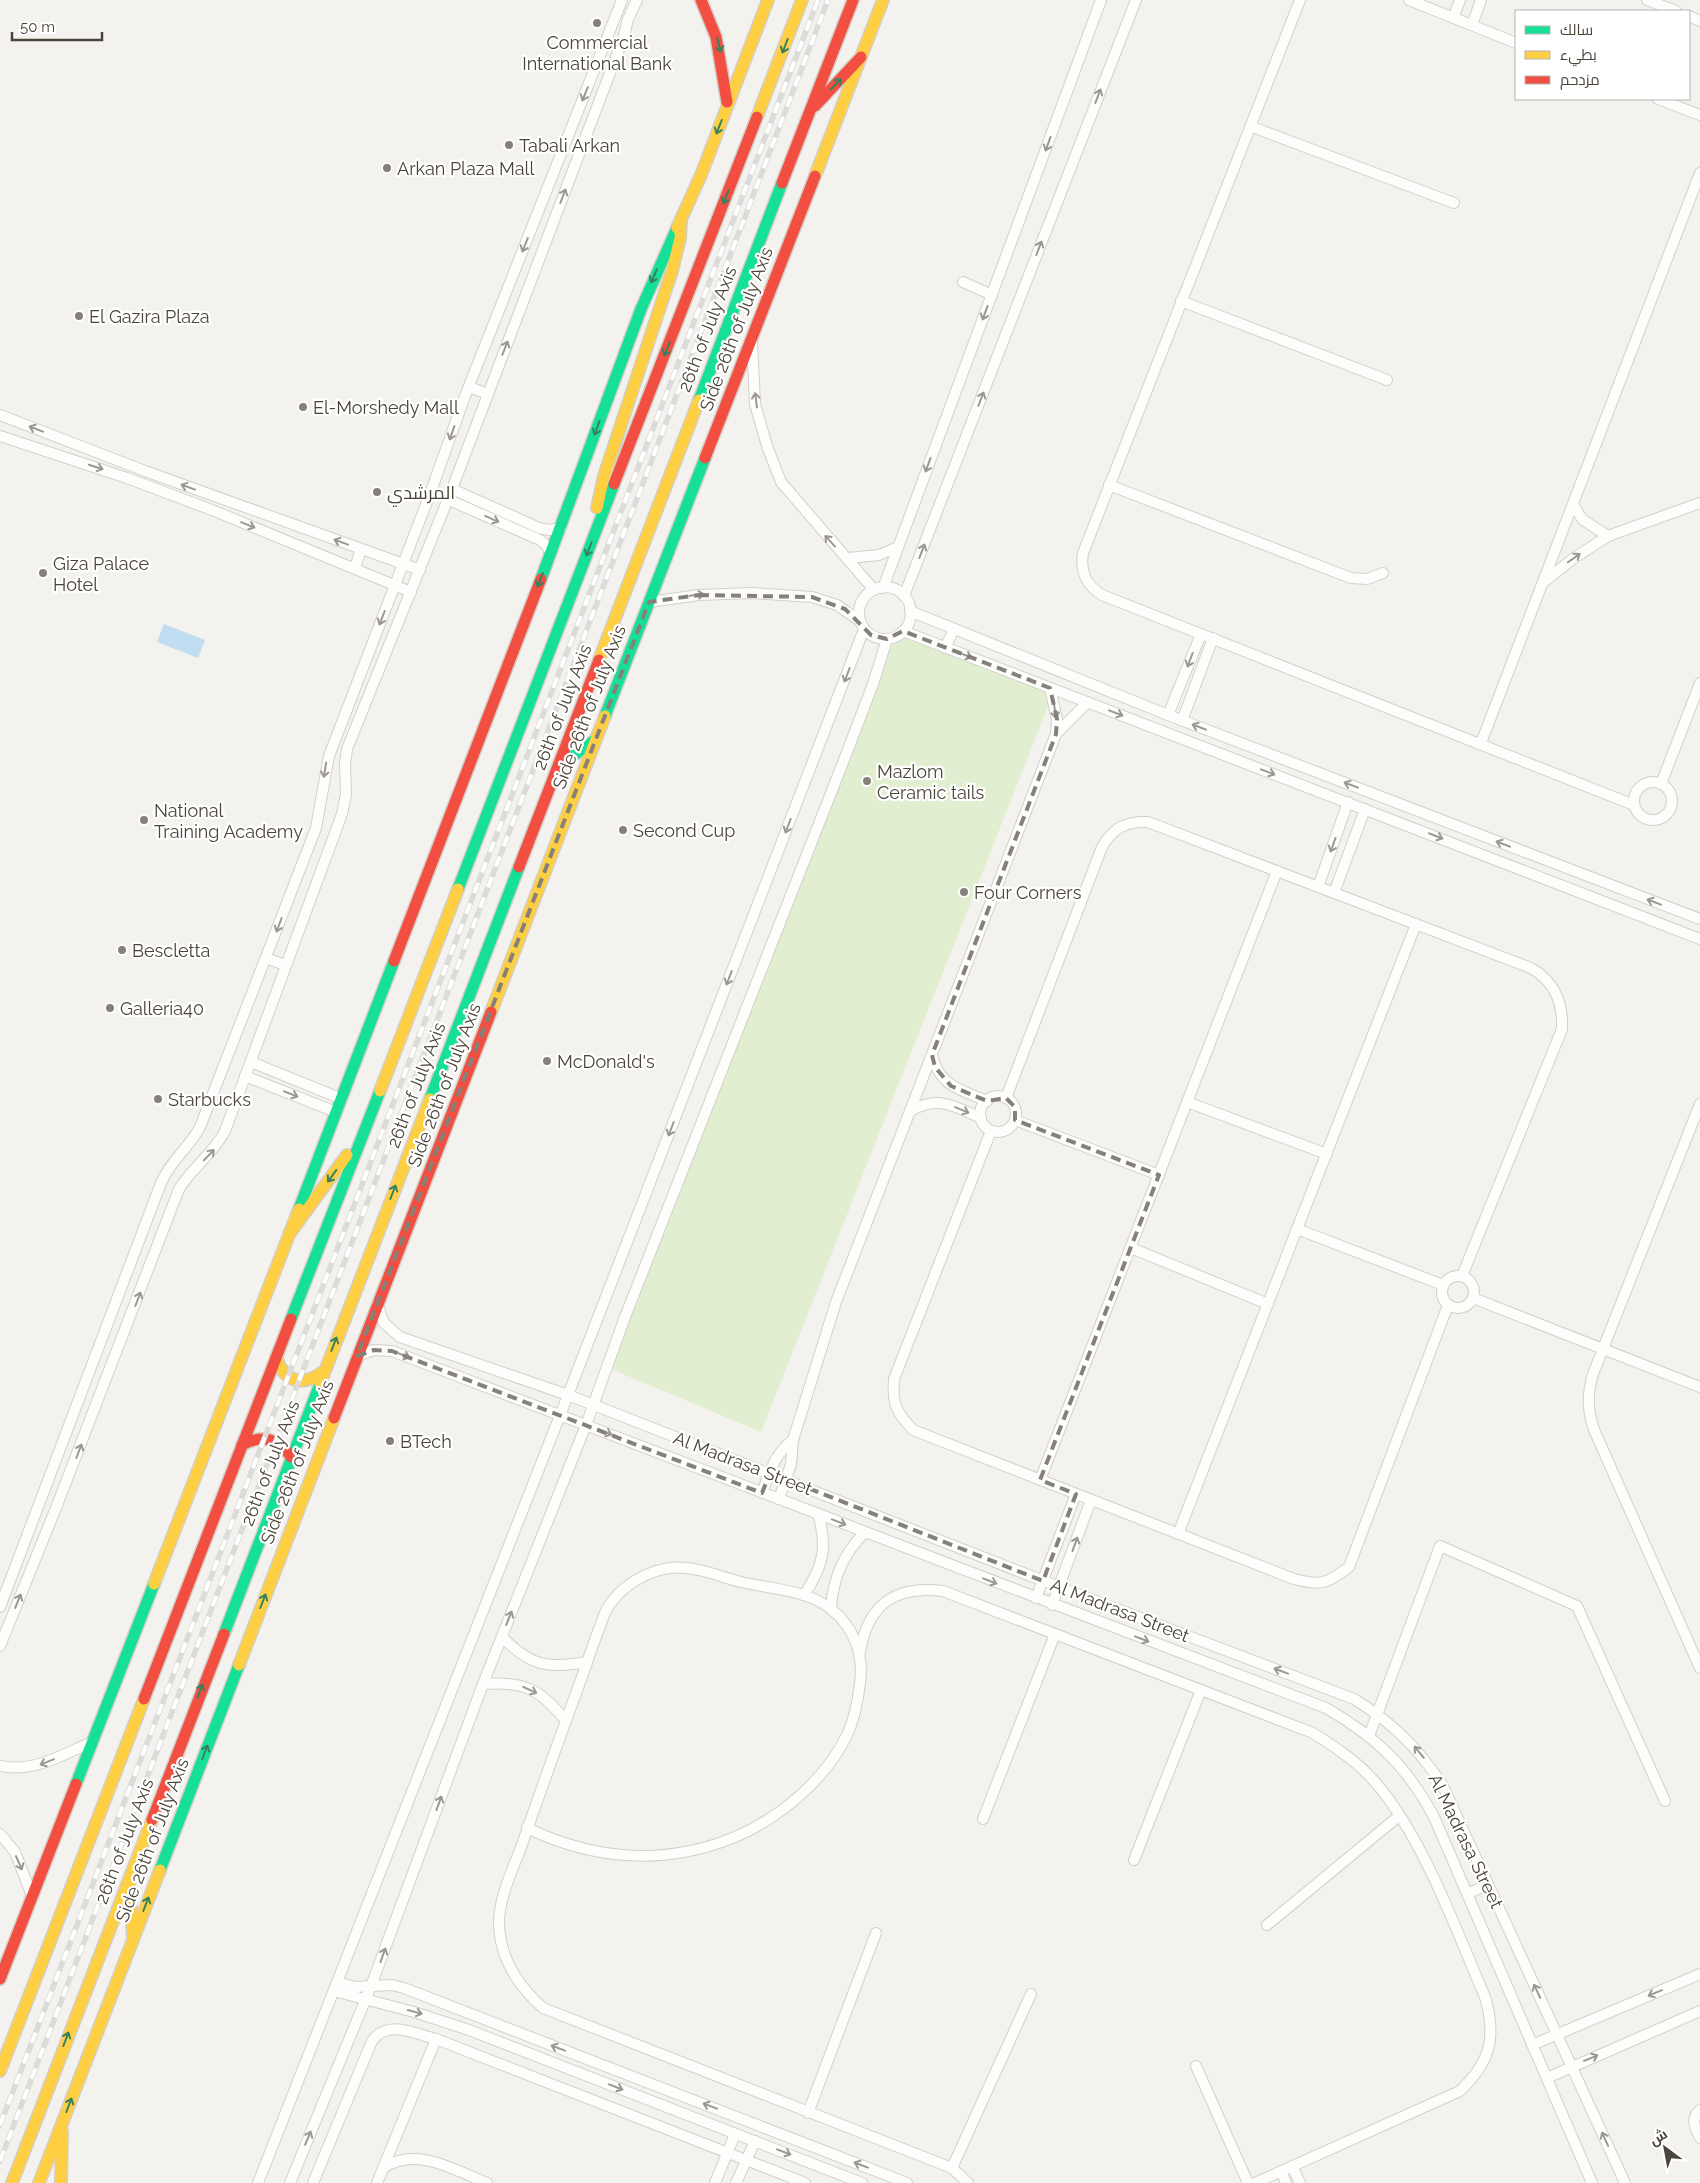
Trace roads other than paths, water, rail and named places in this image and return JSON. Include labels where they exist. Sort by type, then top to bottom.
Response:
[{"type":"main road","points":[[701,0],[717,36],[728,106]]},
{"type":"main road","points":[[0,1979],[342,1099],[414,906],[561,528],[641,309],[701,175],[768,0]]},
{"type":"main road","name":"26th of July Axis","points":[[0,2071],[802,0]]},
{"type":"main road","name":"26th of July Axis","points":[[12,2183],[129,1875],[853,0]]},
{"type":"main road","name":"Side 26th of July Axis","points":[[39,2183],[751,336],[883,0]]},
{"type":"main road","points":[[810,112],[862,57]]},
{"type":"main road","points":[[596,530],[600,487],[667,287],[676,255],[681,219]]},
{"type":"main road","points":[[558,766],[595,740]]},
{"type":"main road","points":[[290,1233],[361,1136]]},
{"type":"main road","points":[[276,1356],[284,1374],[295,1381],[301,1382],[314,1379],[324,1371]]},
{"type":"main road","points":[[242,1444],[253,1438],[266,1438],[284,1446],[290,1458]]},
{"type":"main road","points":[[129,1875],[133,1938]]},
{"type":"main road","points":[[61,2124],[61,2183]]},
{"type":"street","points":[[0,1607],[165,1173],[200,1127],[266,958],[316,828],[326,763],[469,388],[622,0]]},
{"type":"street","points":[[0,1646],[56,1508],[180,1189],[187,1178],[209,1156],[220,1140],[251,1062],[342,814],[346,794],[345,757],[347,749],[452,489],[624,36],[628,19],[637,0]]},
{"type":"street","points":[[878,589],[898,547],[1101,0]]},
{"type":"street","points":[[904,596],[1136,0]]},
{"type":"street","points":[[1300,0],[1082,553],[1082,569],[1089,584],[1102,595],[1634,805]]},
{"type":"street","points":[[1409,0],[1515,43]]},
{"type":"street","points":[[1454,18],[1460,0]]},
{"type":"street","points":[[1472,25],[1481,0]]},
{"type":"street","points":[[1646,0],[1673,10]]},
{"type":"street","points":[[1661,100],[1700,115]]},
{"type":"street","points":[[1250,126],[1454,203]]},
{"type":"street","points":[[1481,744],[1700,173]]},
{"type":"street","points":[[963,282],[992,294]]},
{"type":"street","points":[[1182,301],[1387,380]]},
{"type":"street","points":[[751,336],[756,404],[767,446],[781,482],[833,545],[878,589]]},
{"type":"street","points":[[469,388],[488,394]]},
{"type":"street","points":[[0,416],[420,570]]},
{"type":"street","points":[[0,436],[127,478],[212,510],[411,592]]},
{"type":"street","points":[[1109,485],[1352,578],[1367,579],[1382,574]]},
{"type":"street","points":[[452,489],[540,528],[549,530],[561,528]]},
{"type":"street","points":[[212,510],[216,496]]},
{"type":"street","points":[[448,499],[540,540],[551,554]]},
{"type":"street","points":[[1543,583],[1574,558],[1608,536],[1700,502]]},
{"type":"street","points":[[1573,506],[1583,520],[1608,536]]},
{"type":"street","points":[[848,558],[874,556],[898,547]]},
{"type":"street","points":[[354,568],[361,549]]},
{"type":"street","points":[[258,2183],[560,1415],[862,625],[859,612],[861,603],[866,595],[878,589],[891,588],[904,596],[910,611],[907,626],[903,632],[887,639],[871,635],[862,625],[845,609],[833,603],[812,597],[752,593],[699,595],[649,602]]},
{"type":"street","points":[[910,611],[1182,721],[1700,919]]},
{"type":"street","points":[[945,648],[954,629]]},
{"type":"street","points":[[903,632],[1699,936]]},
{"type":"street","points":[[1168,715],[1201,634]]},
{"type":"street","points":[[1182,721],[1213,638]]},
{"type":"street","points":[[290,2183],[366,2000],[483,1684],[586,1425],[625,1317],[856,729],[887,639]]},
{"type":"street","points":[[1661,784],[1700,683]]},
{"type":"street","points":[[779,1499],[791,1464],[793,1440],[836,1302],[1056,734],[1057,719],[1050,688]]},
{"type":"street","points":[[1056,734],[1088,702]]},
{"type":"street","points":[[1287,779],[1292,763]]},
{"type":"street","points":[[1649,782],[1661,784],[1670,792],[1672,804],[1670,810],[1662,818],[1656,820],[1644,819],[1639,815],[1634,805],[1636,793],[1644,784],[1649,782]]},
{"type":"street","points":[[1318,887],[1348,802]]},
{"type":"street","points":[[1334,893],[1365,809]]},
{"type":"street","points":[[1410,826],[1415,810]]},
{"type":"street","points":[[1006,1098],[1102,847],[1109,835],[1120,826],[1134,821],[1148,822],[1531,968],[1543,975],[1553,987],[1559,1000],[1562,1014],[1562,1029],[1462,1276]]},
{"type":"street","points":[[1040,1480],[1277,872]]},
{"type":"street","points":[[1178,1534],[1416,924]]},
{"type":"street","points":[[266,958],[285,965]]},
{"type":"street","points":[[932,1055],[935,1067],[941,1078],[952,1086],[987,1101]]},
{"type":"street","points":[[251,1062],[342,1099]]},
{"type":"street","points":[[245,1076],[336,1112]]},
{"type":"street","points":[[944,1102],[952,1086]]},
{"type":"street","points":[[996,1097],[1006,1098],[1014,1107],[1015,1120],[1003,1132],[991,1131],[986,1128],[981,1118],[981,1112],[987,1101],[996,1097]]},
{"type":"street","points":[[910,1111],[932,1102],[944,1102],[981,1118]]},
{"type":"street","points":[[1188,1102],[1327,1154]]},
{"type":"street","points":[[1700,1104],[1602,1349],[1589,1388],[1588,1403],[1590,1418],[1700,1668]]},
{"type":"street","points":[[1015,1120],[1159,1175]]},
{"type":"street","points":[[991,1131],[894,1379],[893,1398],[900,1416],[913,1430],[1294,1579],[1313,1584],[1333,1580],[1348,1567],[1448,1305]]},
{"type":"street","points":[[1297,1229],[1443,1285]]},
{"type":"street","points":[[1131,1248],[1268,1304]]},
{"type":"street","points":[[135,1255],[152,1261]]},
{"type":"street","points":[[1453,1276],[1462,1276],[1473,1284],[1473,1298],[1470,1303],[1460,1308],[1448,1305],[1442,1296],[1443,1285],[1453,1276]]},
{"type":"street","points":[[1473,1298],[1700,1386]]},
{"type":"street","name":"Al Madrasa Street","points":[[378,1304],[384,1324],[400,1337],[568,1394],[1043,1581],[1354,1700],[1377,1714],[1414,1746],[1434,1772],[1454,1808],[1487,1885],[1573,2066],[1625,2183]]},
{"type":"street","name":"Al Madrasa Street","points":[[357,1356],[374,1350],[392,1351],[1326,1708],[1369,1736],[1400,1764],[1424,1798],[1592,2183]]},
{"type":"street","points":[[762,1493],[778,1456],[793,1440]]},
{"type":"street","points":[[1036,1598],[1076,1494]]},
{"type":"street","points":[[1052,1604],[1091,1500]]},
{"type":"street","points":[[804,1595],[820,1565],[824,1548],[824,1531],[818,1514]]},
{"type":"street","points":[[831,1608],[832,1590],[836,1574],[853,1544],[865,1532]]},
{"type":"street","points":[[1369,1736],[1440,1546],[1577,1606],[1665,1801]]},
{"type":"street","points":[[528,1828],[553,1840],[582,1849],[612,1855],[643,1856],[673,1854],[703,1847],[743,1833],[765,1822],[792,1802],[830,1761],[847,1735],[857,1705],[861,1674],[859,1653],[853,1636],[844,1621],[831,1608],[818,1600],[804,1595],[770,1589],[687,1567],[668,1568],[650,1573],[619,1593],[607,1608],[501,1902],[499,1922],[501,1942],[506,1961],[516,1979],[528,1995],[543,2008],[952,2168],[968,2183]]},
{"type":"street","points":[[859,1653],[863,1633],[872,1616],[886,1602],[903,1592],[923,1588],[943,1591],[1313,1733],[1346,1754],[1375,1782],[1399,1816],[1425,1862],[1485,1998],[1491,2018],[1491,2038],[1485,2059],[1475,2077],[1460,2091],[1255,2183]]},
{"type":"street","points":[[983,1819],[1055,1634]]},
{"type":"street","points":[[502,1637],[518,1653],[540,1663],[563,1666],[587,1662]]},
{"type":"street","points":[[483,1684],[507,1682],[530,1688],[550,1701],[566,1720]]},
{"type":"street","points":[[1134,1860],[1201,1690]]},
{"type":"street","points":[[0,1766],[22,1769],[43,1764],[92,1742]]},
{"type":"street","points":[[1267,1925],[1399,1816]]},
{"type":"street","points":[[0,1834],[15,1852],[32,1896]]},
{"type":"street","points":[[1467,1894],[1487,1885]]},
{"type":"street","points":[[808,2113],[876,1934]]},
{"type":"street","points":[[1532,2045],[1700,1974]]},
{"type":"street","points":[[335,1987],[392,1985],[404,1988],[906,2183]]},
{"type":"street","points":[[335,1987],[366,2000],[414,2012],[468,2030],[862,2183]]},
{"type":"street","points":[[952,2168],[1031,1994]]},
{"type":"street","points":[[1547,2078],[1700,2011]]},
{"type":"street","points":[[313,2183],[372,2041],[377,2034],[392,2028],[436,2039],[805,2183]]},
{"type":"street","points":[[378,2183],[436,2039]]},
{"type":"street","points":[[1196,2066],[1248,2183]]},
{"type":"street","points":[[1700,2110],[1695,2115],[1694,2123],[1700,2138]]},
{"type":"street","points":[[715,2183],[735,2134]]},
{"type":"street","points":[[736,2183],[754,2141]]},
{"type":"street","points":[[384,2168],[402,2159],[422,2158],[487,2183]]},
{"type":"street","points":[[1292,2166],[1300,2183]]},
{"type":"street","points":[[1281,2171],[1286,2183]]},
{"type":"water","points":[[164,624],[205,640],[198,658],[157,642]]},
{"type":"railway","points":[[0,2125],[818,0]]},
{"type":"railway","points":[[0,2161],[828,0]]},
{"type":"place","name":"Commercial International Bank","points":[[597,23]]},
{"type":"place","name":"Tabali Arkan","points":[[509,145]]},
{"type":"place","name":"Arkan Plaza Mall","points":[[387,168]]},
{"type":"place","name":"El Gazira Plaza","points":[[79,316]]},
{"type":"place","name":"El-Morshedy Mall","points":[[303,407]]},
{"type":"place","name":"المرشدي","points":[[377,492]]},
{"type":"place","name":"Giza Palace Hotel","points":[[43,573]]},
{"type":"place","name":"Mazlom Ceramic tails","points":[[867,781]]},
{"type":"place","name":"National Training Academy","points":[[144,820]]},
{"type":"place","name":"Second Cup","points":[[623,830]]},
{"type":"place","name":"Four Corners","points":[[964,892]]},
{"type":"place","name":"Bescletta","points":[[122,950]]},
{"type":"place","name":"Galleria40","points":[[110,1008]]},
{"type":"place","name":"McDonald's","points":[[547,1061]]},
{"type":"place","name":"Starbucks","points":[[158,1099]]},
{"type":"place","name":"BTech","points":[[390,1441]]}]
